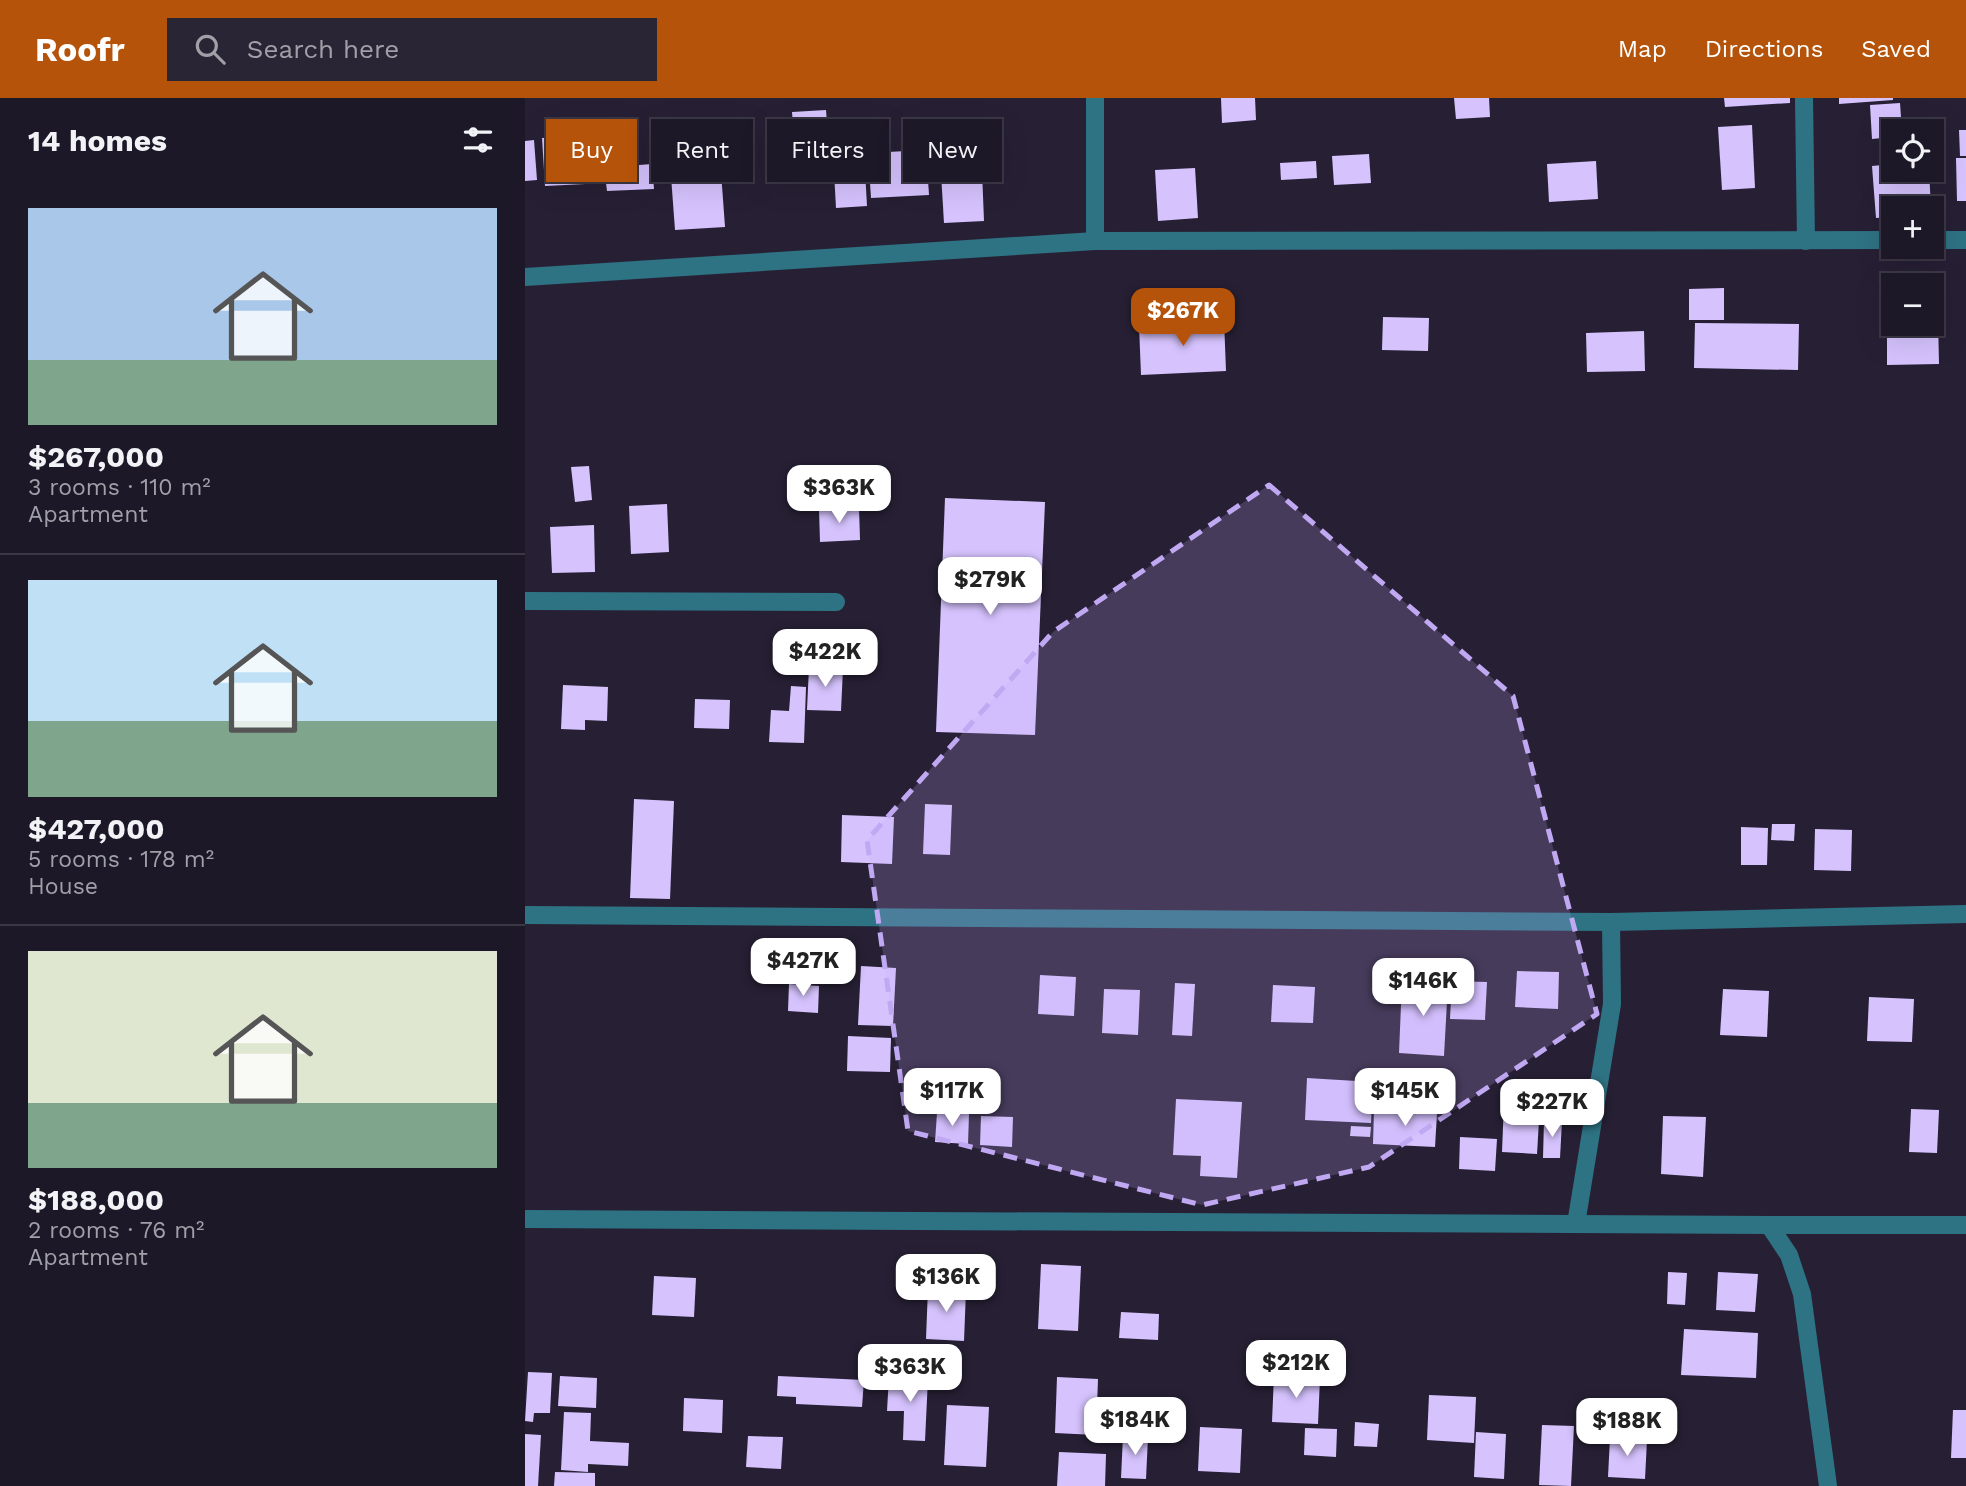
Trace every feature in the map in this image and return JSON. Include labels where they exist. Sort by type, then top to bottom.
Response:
[{"type":"street","points":[[1095,98],[1095,242]]},
{"type":"street","points":[[1804,98],[1807,241]]},
{"type":"street","points":[[525,277],[1095,242],[1881,240]]},
{"type":"street","points":[[1944,240],[1966,240]]},
{"type":"street","points":[[525,601],[836,602]]},
{"type":"street","points":[[525,915],[1611,922],[1966,914]]},
{"type":"street","points":[[1576,1224],[1612,1004],[1611,922]]},
{"type":"street","points":[[525,1219],[1966,1225]]},
{"type":"street","points":[[1769,1225],[1789,1255],[1802,1294],[1828,1486]]},
{"type":"highlighted area","points":[[1269,485],[1513,696],[1597,1014],[1369,1167],[1202,1205],[908,1131],[867,840],[1053,632]]},
{"type":"building","points":[[1221,98],[1255,98],[1256,120],[1222,123]]},
{"type":"building","points":[[1454,98],[1489,98],[1490,117],[1456,119]]},
{"type":"building","points":[[1724,98],[1790,98],[1790,103],[1725,107]]},
{"type":"building","points":[[1839,98],[1893,98],[1893,100],[1839,104]]},
{"type":"building","points":[[1900,103],[1901,119],[1881,119],[1881,138],[1872,139],[1870,105]]},
{"type":"building","points":[[826,110],[827,119],[793,119],[792,112]]},
{"type":"building","points":[[1752,125],[1755,188],[1722,190],[1718,127]]},
{"type":"building","points":[[1959,130],[1966,130],[1966,156],[1960,156]]},
{"type":"building","points":[[542,138],[546,138],[546,182],[637,182],[637,165],[651,164],[651,182],[653,182],[654,189],[607,191],[606,183],[545,186]]},
{"type":"building","points":[[534,140],[537,180],[525,181],[525,141]]},
{"type":"building","points":[[903,151],[903,182],[928,182],[929,195],[871,198],[870,182],[889,182],[889,152]]},
{"type":"building","points":[[1369,154],[1371,183],[1334,185],[1332,156]]},
{"type":"building","points":[[1956,158],[1966,158],[1966,201],[1957,201]]},
{"type":"building","points":[[1316,161],[1317,178],[1281,180],[1280,163]]},
{"type":"building","points":[[1596,161],[1598,199],[1549,202],[1547,164]]},
{"type":"building","points":[[1881,165],[1881,182],[1930,182],[1930,196],[1881,196],[1881,218],[1876,218],[1872,166]]},
{"type":"building","points":[[1195,168],[1198,218],[1158,221],[1155,170]]},
{"type":"building","points":[[671,182],[722,182],[725,227],[675,230]]},
{"type":"building","points":[[835,182],[866,182],[867,206],[836,208]]},
{"type":"building","points":[[942,182],[982,182],[984,221],[944,223]]},
{"type":"building","points":[[1724,288],[1724,320],[1689,320],[1689,289]]},
{"type":"building","points":[[1383,317],[1429,318],[1428,351],[1382,350]]},
{"type":"building","points":[[1224,320],[1226,371],[1141,375],[1139,325]]},
{"type":"building","points":[[1695,323],[1799,324],[1798,370],[1694,368]]},
{"type":"building","points":[[1644,331],[1645,371],[1587,372],[1586,333]]},
{"type":"building","points":[[1887,336],[1938,336],[1939,364],[1887,365]]},
{"type":"building","points":[[589,466],[592,500],[575,502],[571,467]]},
{"type":"building","points":[[945,498],[1045,502],[1035,735],[936,732]]},
{"type":"building","points":[[667,504],[669,552],[631,554],[629,506]]},
{"type":"building","points":[[859,508],[860,540],[820,542],[819,510]]},
{"type":"building","points":[[594,525],[595,572],[552,573],[550,527]]},
{"type":"building","points":[[809,667],[843,668],[841,711],[807,710]]},
{"type":"building","points":[[563,685],[608,687],[607,721],[585,720],[585,730],[561,729]]},
{"type":"building","points":[[791,686],[806,687],[804,743],[769,742],[771,710],[789,711]]},
{"type":"building","points":[[695,699],[730,700],[729,729],[694,728]]},
{"type":"building","points":[[634,799],[674,801],[670,899],[630,898]]},
{"type":"building","points":[[925,804],[952,805],[950,855],[923,854]]},
{"type":"building","points":[[842,815],[894,817],[892,864],[841,862]]},
{"type":"building","points":[[1772,824],[1795,824],[1794,841],[1771,840]]},
{"type":"building","points":[[1741,827],[1768,828],[1767,865],[1741,865]]},
{"type":"building","points":[[1815,829],[1852,830],[1851,871],[1814,870]]},
{"type":"building","points":[[861,966],[896,968],[893,1026],[858,1025]]},
{"type":"building","points":[[1517,971],[1559,972],[1558,1009],[1515,1007]]},
{"type":"building","points":[[1040,975],[1076,977],[1074,1016],[1038,1014]]},
{"type":"building","points":[[1402,981],[1448,983],[1444,1056],[1399,1053]]},
{"type":"building","points":[[1452,981],[1487,982],[1485,1020],[1450,1019]]},
{"type":"building","points":[[1175,983],[1195,984],[1192,1036],[1172,1035]]},
{"type":"building","points":[[789,984],[819,986],[818,1013],[788,1011]]},
{"type":"building","points":[[1273,985],[1315,987],[1313,1023],[1271,1022]]},
{"type":"building","points":[[1104,989],[1140,990],[1138,1035],[1102,1033]]},
{"type":"building","points":[[1723,989],[1769,991],[1767,1037],[1720,1035]]},
{"type":"building","points":[[1869,997],[1914,999],[1912,1042],[1867,1041]]},
{"type":"building","points":[[848,1036],[891,1038],[890,1072],[847,1071]]},
{"type":"building","points":[[1307,1078],[1373,1082],[1371,1123],[1305,1120]]},
{"type":"building","points":[[1176,1099],[1242,1102],[1237,1178],[1200,1176],[1201,1156],[1173,1155]]},
{"type":"building","points":[[1504,1102],[1540,1104],[1537,1154],[1502,1152]]},
{"type":"building","points":[[1911,1109],[1939,1110],[1937,1153],[1909,1152]]},
{"type":"building","points":[[1374,1110],[1437,1113],[1435,1147],[1373,1144]]},
{"type":"building","points":[[937,1113],[969,1114],[968,1144],[935,1142]]},
{"type":"building","points":[[981,1116],[1013,1117],[1012,1147],[980,1145]]},
{"type":"building","points":[[1663,1116],[1706,1117],[1703,1177],[1661,1174]]},
{"type":"building","points":[[1544,1121],[1562,1121],[1560,1158],[1543,1158]]},
{"type":"building","points":[[1351,1126],[1371,1127],[1370,1137],[1350,1136]]},
{"type":"building","points":[[1460,1137],[1497,1139],[1495,1171],[1459,1169]]},
{"type":"building","points":[[1041,1264],[1081,1266],[1078,1331],[1038,1329]]},
{"type":"building","points":[[1668,1272],[1687,1273],[1685,1305],[1667,1304]]},
{"type":"building","points":[[1718,1272],[1758,1274],[1755,1312],[1716,1310]]},
{"type":"building","points":[[654,1276],[696,1278],[694,1317],[652,1315]]},
{"type":"building","points":[[928,1288],[966,1290],[964,1341],[926,1339]]},
{"type":"building","points":[[1121,1312],[1159,1314],[1158,1340],[1119,1338]]},
{"type":"building","points":[[1684,1329],[1758,1333],[1756,1378],[1681,1375]]},
{"type":"building","points":[[528,1372],[552,1373],[550,1413],[534,1413],[533,1422],[525,1421]]},
{"type":"building","points":[[1274,1375],[1320,1378],[1318,1424],[1272,1422]]},
{"type":"building","points":[[560,1376],[597,1378],[596,1408],[558,1406]]},
{"type":"building","points":[[778,1376],[864,1380],[862,1407],[796,1404],[796,1397],[777,1396]]},
{"type":"building","points":[[889,1376],[928,1378],[925,1441],[903,1440],[904,1411],[887,1411]]},
{"type":"building","points":[[1057,1377],[1098,1379],[1096,1435],[1055,1433]]},
{"type":"building","points":[[1429,1395],[1476,1397],[1474,1443],[1427,1440]]},
{"type":"building","points":[[684,1398],[723,1400],[722,1433],[683,1431]]},
{"type":"building","points":[[947,1405],[989,1407],[986,1467],[944,1465]]},
{"type":"building","points":[[1953,1410],[1966,1410],[1966,1458],[1951,1458]]},
{"type":"building","points":[[564,1412],[591,1413],[590,1441],[629,1443],[628,1466],[588,1464],[588,1472],[561,1470]]},
{"type":"building","points":[[1355,1422],[1379,1424],[1377,1447],[1354,1446]]},
{"type":"building","points":[[1542,1425],[1574,1426],[1571,1486],[1539,1485]]},
{"type":"building","points":[[1200,1427],[1242,1429],[1240,1473],[1198,1471]]},
{"type":"building","points":[[1305,1428],[1337,1429],[1336,1457],[1304,1455]]},
{"type":"building","points":[[1476,1432],[1506,1434],[1504,1479],[1474,1477]]},
{"type":"building","points":[[525,1434],[541,1435],[538,1486],[525,1486]]},
{"type":"building","points":[[748,1436],[783,1437],[781,1469],[746,1467]]},
{"type":"building","points":[[1123,1436],[1148,1437],[1146,1479],[1121,1478]]},
{"type":"building","points":[[1610,1438],[1647,1440],[1645,1479],[1608,1477]]},
{"type":"building","points":[[1059,1452],[1106,1454],[1105,1486],[1057,1486]]},
{"type":"building","points":[[555,1472],[595,1473],[595,1486],[554,1486]]}]
